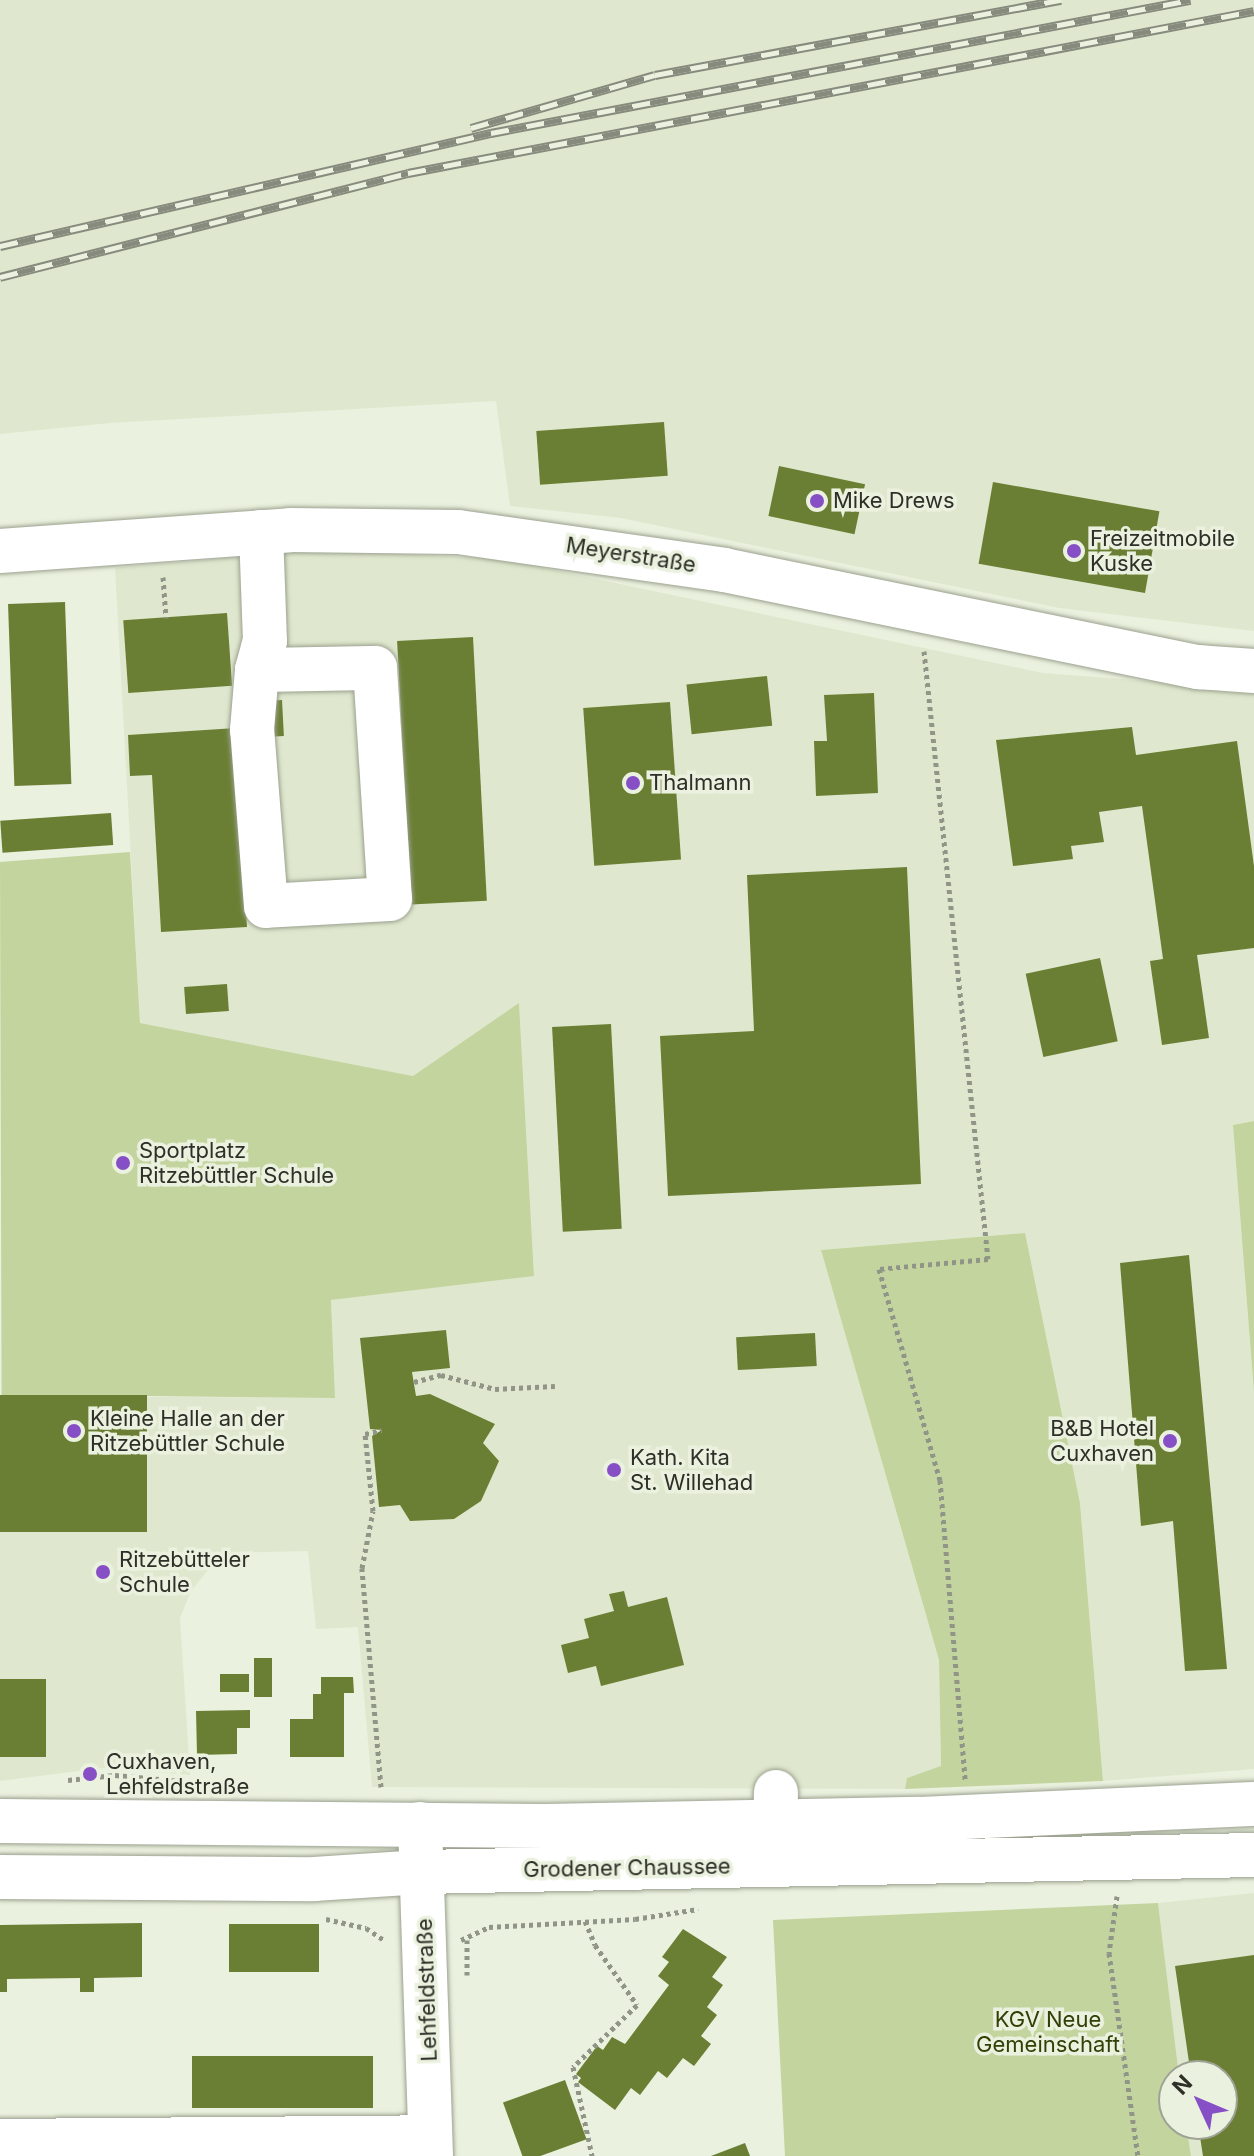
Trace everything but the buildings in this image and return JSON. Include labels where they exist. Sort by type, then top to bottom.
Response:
[{"type":"main road","name":"Meyerstraße","points":[[0,551],[261,532],[381,528],[601,549],[1198,667],[1254,671]]},
{"type":"main road","points":[[257,670],[375,668],[390,899],[266,906],[252,730],[257,670],[265,641],[261,532]]},
{"type":"main road","name":"Grodener Chaussee","points":[[0,1821],[420,1824],[776,1807],[1254,1804]]},
{"type":"main road","points":[[774,1866],[776,1807]]},
{"type":"main road","name":"Lehfeldstraße","points":[[420,1824],[430,2147]]},
{"type":"main road","name":"Grodener Chaussee","points":[[0,1877],[314,1879],[422,1872],[1254,1855]]},
{"type":"main road","points":[[0,2141],[430,2147]]},
{"type":"path","points":[[921,643],[988,1259],[879,1269],[940,1480],[967,1797]]},
{"type":"path","points":[[414,1382],[441,1375],[495,1389],[555,1386]]},
{"type":"path","points":[[382,1430],[365,1434],[373,1511],[362,1568],[382,1796]]},
{"type":"path","points":[[1121,1860],[1109,1953],[1138,2156]]},
{"type":"path","points":[[585,1921],[595,1945],[637,2005],[573,2067],[592,2156]]},
{"type":"shaded area","points":[[0,0],[1254,0],[1254,631],[1059,608],[621,518],[510,506],[496,401],[110,423],[0,434]]},
{"type":"shaded area","points":[[317,550],[501,559],[1043,673],[1254,689],[1254,1121],[1233,1125],[1254,1392],[1254,1769],[1103,1781],[1080,1503],[1024,1233],[821,1250],[939,1660],[941,1767],[907,1778],[905,1789],[372,1787],[358,1627],[316,1629],[308,1551],[222,1553],[191,1591],[180,1618],[190,1775],[103,1768],[0,1781],[0,1396],[335,1398],[331,1300],[534,1275],[519,1004],[413,1076],[140,1023],[115,568]]},
{"type":"shaded area","points":[[1254,1893],[1254,2156],[1191,2156],[1188,2140],[1238,2140],[1238,2060],[1177,2060],[1158,1903]]},
{"type":"green space","name":"Sportplatz Ritzebüttler Schule","points":[[130,852],[140,1023],[413,1076],[519,1003],[534,1276],[331,1300],[335,1398],[147,1396],[147,1532],[2,1532],[0,862]]},
{"type":"green space","points":[[1254,1121],[1254,1392],[1233,1125]]},
{"type":"green space","points":[[1025,1233],[1080,1503],[1103,1781],[905,1789],[907,1778],[941,1766],[939,1660],[821,1250]]},
{"type":"green space","name":"KGV Neue Gemeinschaft","points":[[1158,1903],[1177,2060],[1158,2060],[1158,2140],[1188,2140],[1191,2156],[785,2156],[773,1920]]},
{"type":"railway","points":[[471,128],[655,75],[1061,0]]},
{"type":"railway","points":[[0,246],[491,133],[1190,0]]},
{"type":"railway","points":[[0,277],[408,173],[1254,11]]},
{"type":"place","name":"Mike Drews","points":[[817,501]]},
{"type":"place","name":"Freizeitmobile Kuske","points":[[1074,551]]},
{"type":"place","name":"Thalmann","points":[[633,783]]},
{"type":"place","name":"Sportplatz Ritzebüttler Schule","points":[[123,1163]]},
{"type":"place","name":"Kleine Halle an der Ritzebüttler Schule","points":[[74,1431]]},
{"type":"place","name":"B&B Hotel Cuxhaven","points":[[1170,1441]]},
{"type":"place","name":"Kath. Kita St. Willehad","points":[[614,1470]]},
{"type":"place","name":"Ritzebütteler Schule","points":[[103,1572]]},
{"type":"place","name":"Cuxhaven, Lehfeldstraße","points":[[90,1774]]}]
